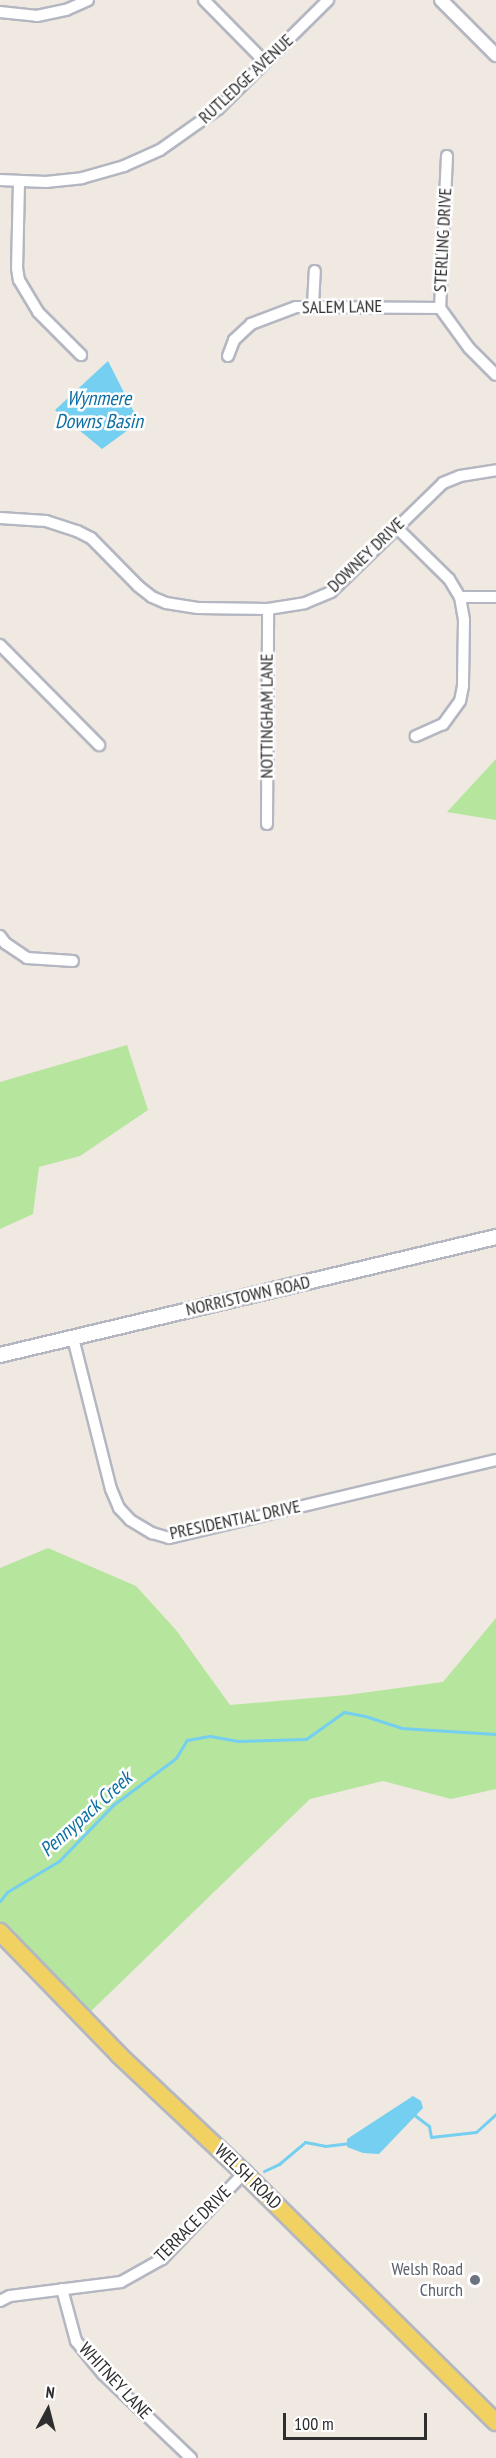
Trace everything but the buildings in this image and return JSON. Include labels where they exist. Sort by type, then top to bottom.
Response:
[{"type":"main road","name":"NORRISTOWN ROAD","points":[[0,1355],[496,1237]]},
{"type":"main road","name":"WELSH ROAD","points":[[0,1932],[120,2055],[244,2173],[496,2422]]},
{"type":"street","points":[[0,12],[37,16],[66,10],[88,0]]},
{"type":"street","points":[[204,0],[265,62]]},
{"type":"street","name":"RUTLEDGE AVENUE","points":[[0,180],[19,182],[82,178],[142,158],[195,127],[218,109],[328,0]]},
{"type":"street","points":[[441,0],[496,55]]},
{"type":"street","name":"STERLING DRIVE","points":[[447,156],[440,308],[469,348],[496,375]]},
{"type":"street","points":[[19,182],[17,268],[19,280],[38,312],[81,355]]},
{"type":"street","points":[[313,305],[315,271]]},
{"type":"street","name":"SALEM LANE","points":[[228,356],[234,340],[259,319],[282,310],[313,305],[440,308]]},
{"type":"street","name":"DOWNEY DRIVE","points":[[0,518],[46,521],[91,538],[138,586],[152,597],[166,603],[198,609],[268,609],[305,603],[331,592],[396,526],[443,483],[460,476],[496,470]]},
{"type":"street","points":[[396,526],[449,579],[460,597],[464,620],[464,686],[460,701],[443,724],[416,736]]},
{"type":"street","points":[[460,597],[496,597]]},
{"type":"street","name":"NOTTINGHAM LANE","points":[[267,824],[268,609]]},
{"type":"street","points":[[0,645],[99,745]]},
{"type":"street","points":[[0,936],[5,943],[27,958],[74,961]]},
{"type":"street","name":"PRESIDENTIAL DRIVE","points":[[73,1338],[111,1489],[119,1508],[130,1520],[152,1533],[169,1538],[496,1460]]},
{"type":"street","name":"TERRACE DRIVE","points":[[0,2301],[10,2296],[121,2282],[162,2259],[244,2173]]},
{"type":"street","name":"WHITNEY LANE","points":[[62,2289],[76,2341],[103,2374],[191,2458]]},
{"type":"green space","points":[[496,759],[496,820],[447,812]]},
{"type":"green space","points":[[127,1045],[148,1110],[80,1156],[39,1167],[33,1214],[0,1229],[0,1082]]},
{"type":"green space","points":[[48,1548],[136,1586],[176,1630],[230,1705],[347,1695],[443,1682],[496,1618],[496,1789],[451,1799],[383,1781],[310,1799],[84,2018],[0,1932],[0,1568]]},
{"type":"water","name":"Wynmere Downs Basin","points":[[108,361],[139,422],[102,449],[55,410]]},
{"type":"water","points":[[413,2096],[421,2101],[423,2108],[379,2154],[363,2153],[347,2147],[347,2139]]},
{"type":"waterway","name":"Pennypack Creek","points":[[0,1901],[7,1892],[59,1861],[113,1805],[176,1758],[187,1740],[210,1736],[237,1741],[306,1739],[344,1712],[365,1716],[401,1728],[496,1734]]},
{"type":"waterway","points":[[413,2114],[429,2126],[431,2137],[476,2132],[496,2114]]},
{"type":"waterway","points":[[264,2171],[279,2164],[305,2142],[325,2146],[350,2143]]},
{"type":"place","name":"Welsh Road Church","points":[[475,2280]]}]
